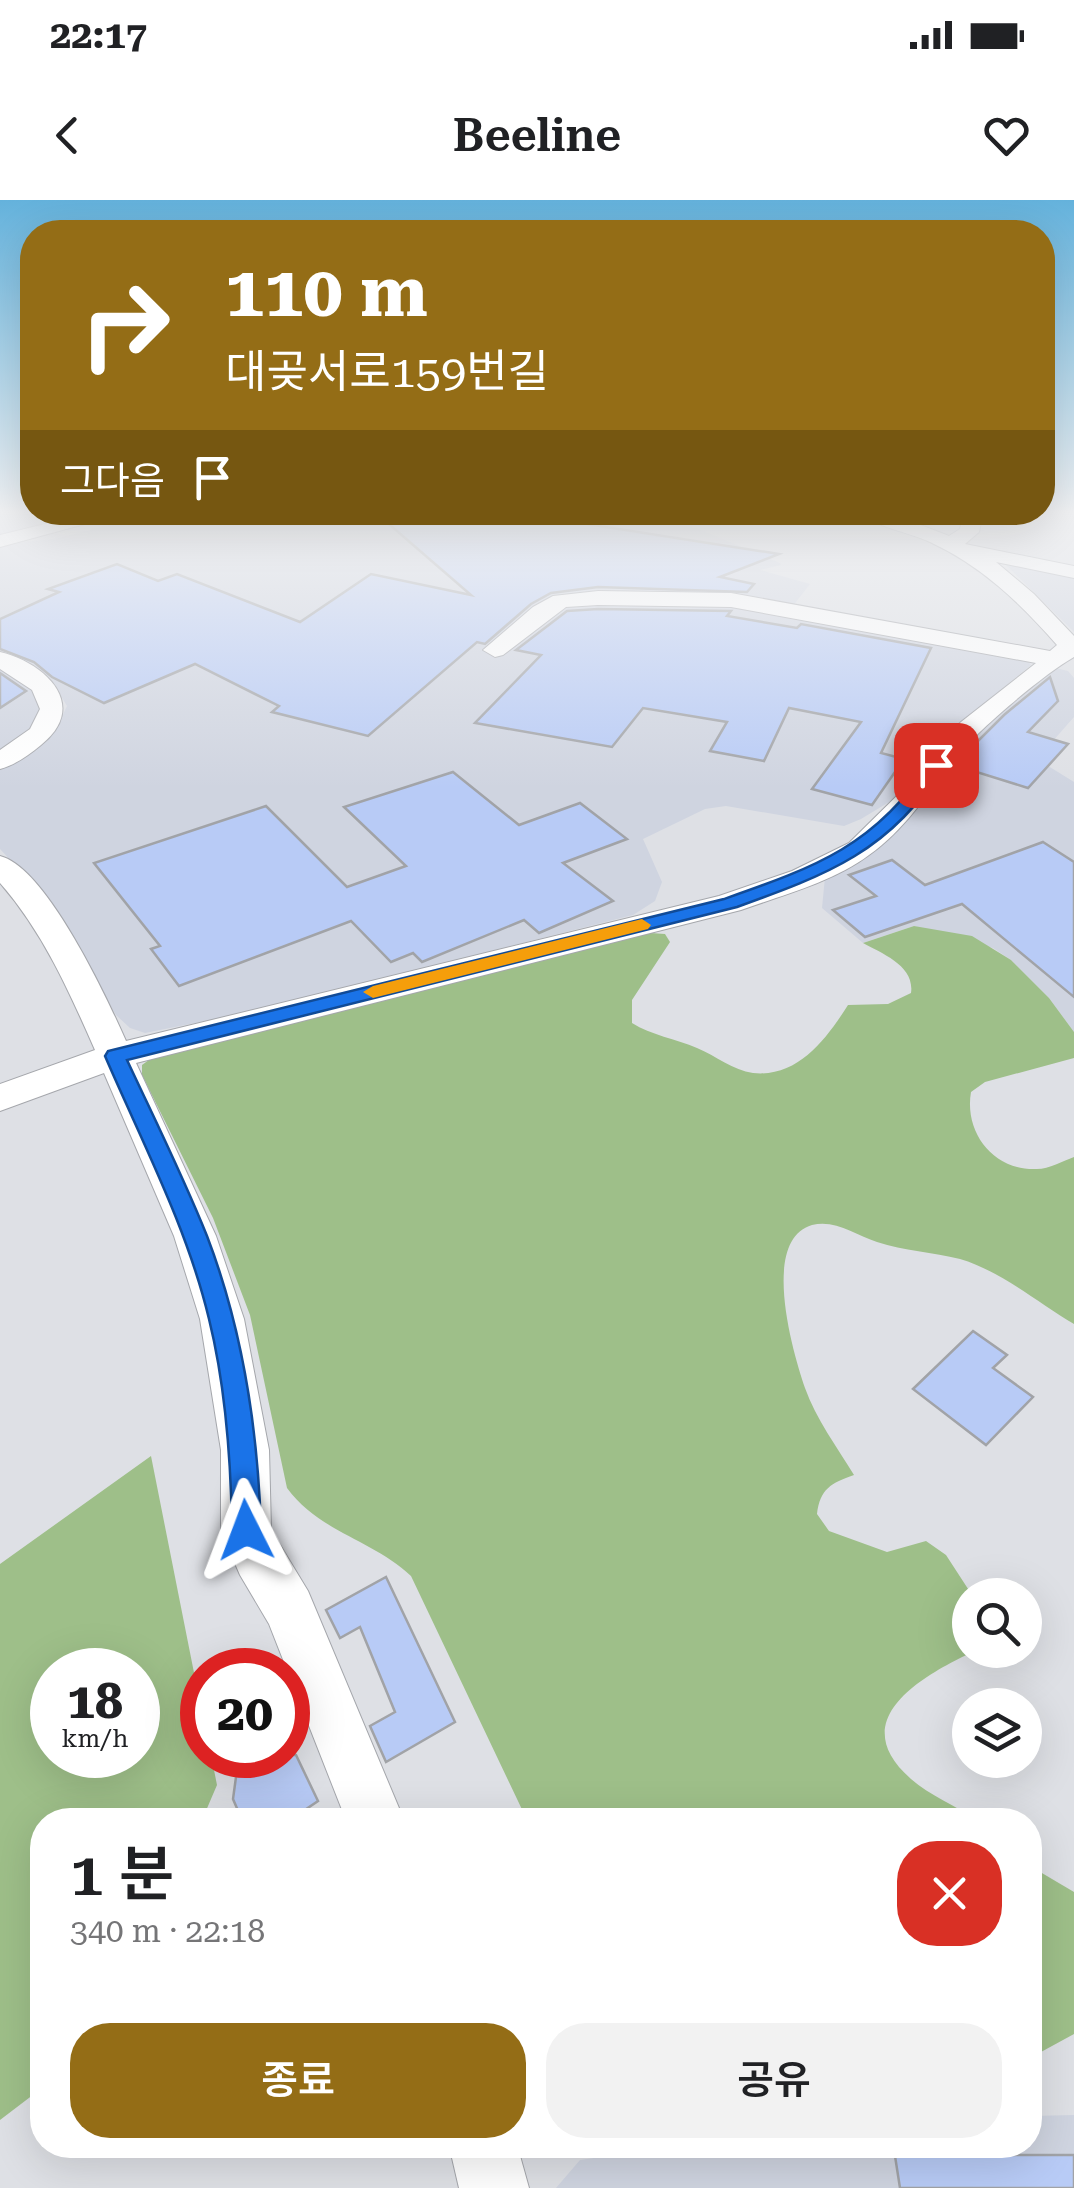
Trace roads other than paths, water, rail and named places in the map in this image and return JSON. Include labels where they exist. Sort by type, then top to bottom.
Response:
[{"type":"street","points":[[495,650],[541,612],[559,603]]},
{"type":"street","points":[[749,603],[1067,652]]},
{"type":"street","points":[[1029,603],[1067,652]]},
{"type":"street","points":[[0,1098],[115,1056],[730,903],[803,877],[860,849],[923,786],[947,750],[970,728],[1067,652]]},
{"type":"street","points":[[0,659],[39,682],[54,699],[42,733],[0,761]]},
{"type":"street","points":[[0,864],[38,907],[60,942],[195,1236],[222,1319],[245,1450],[246,1530],[258,1558],[289,1608],[369,1808]]},
{"type":"street","points":[[487,2158],[494,2188]]}]
